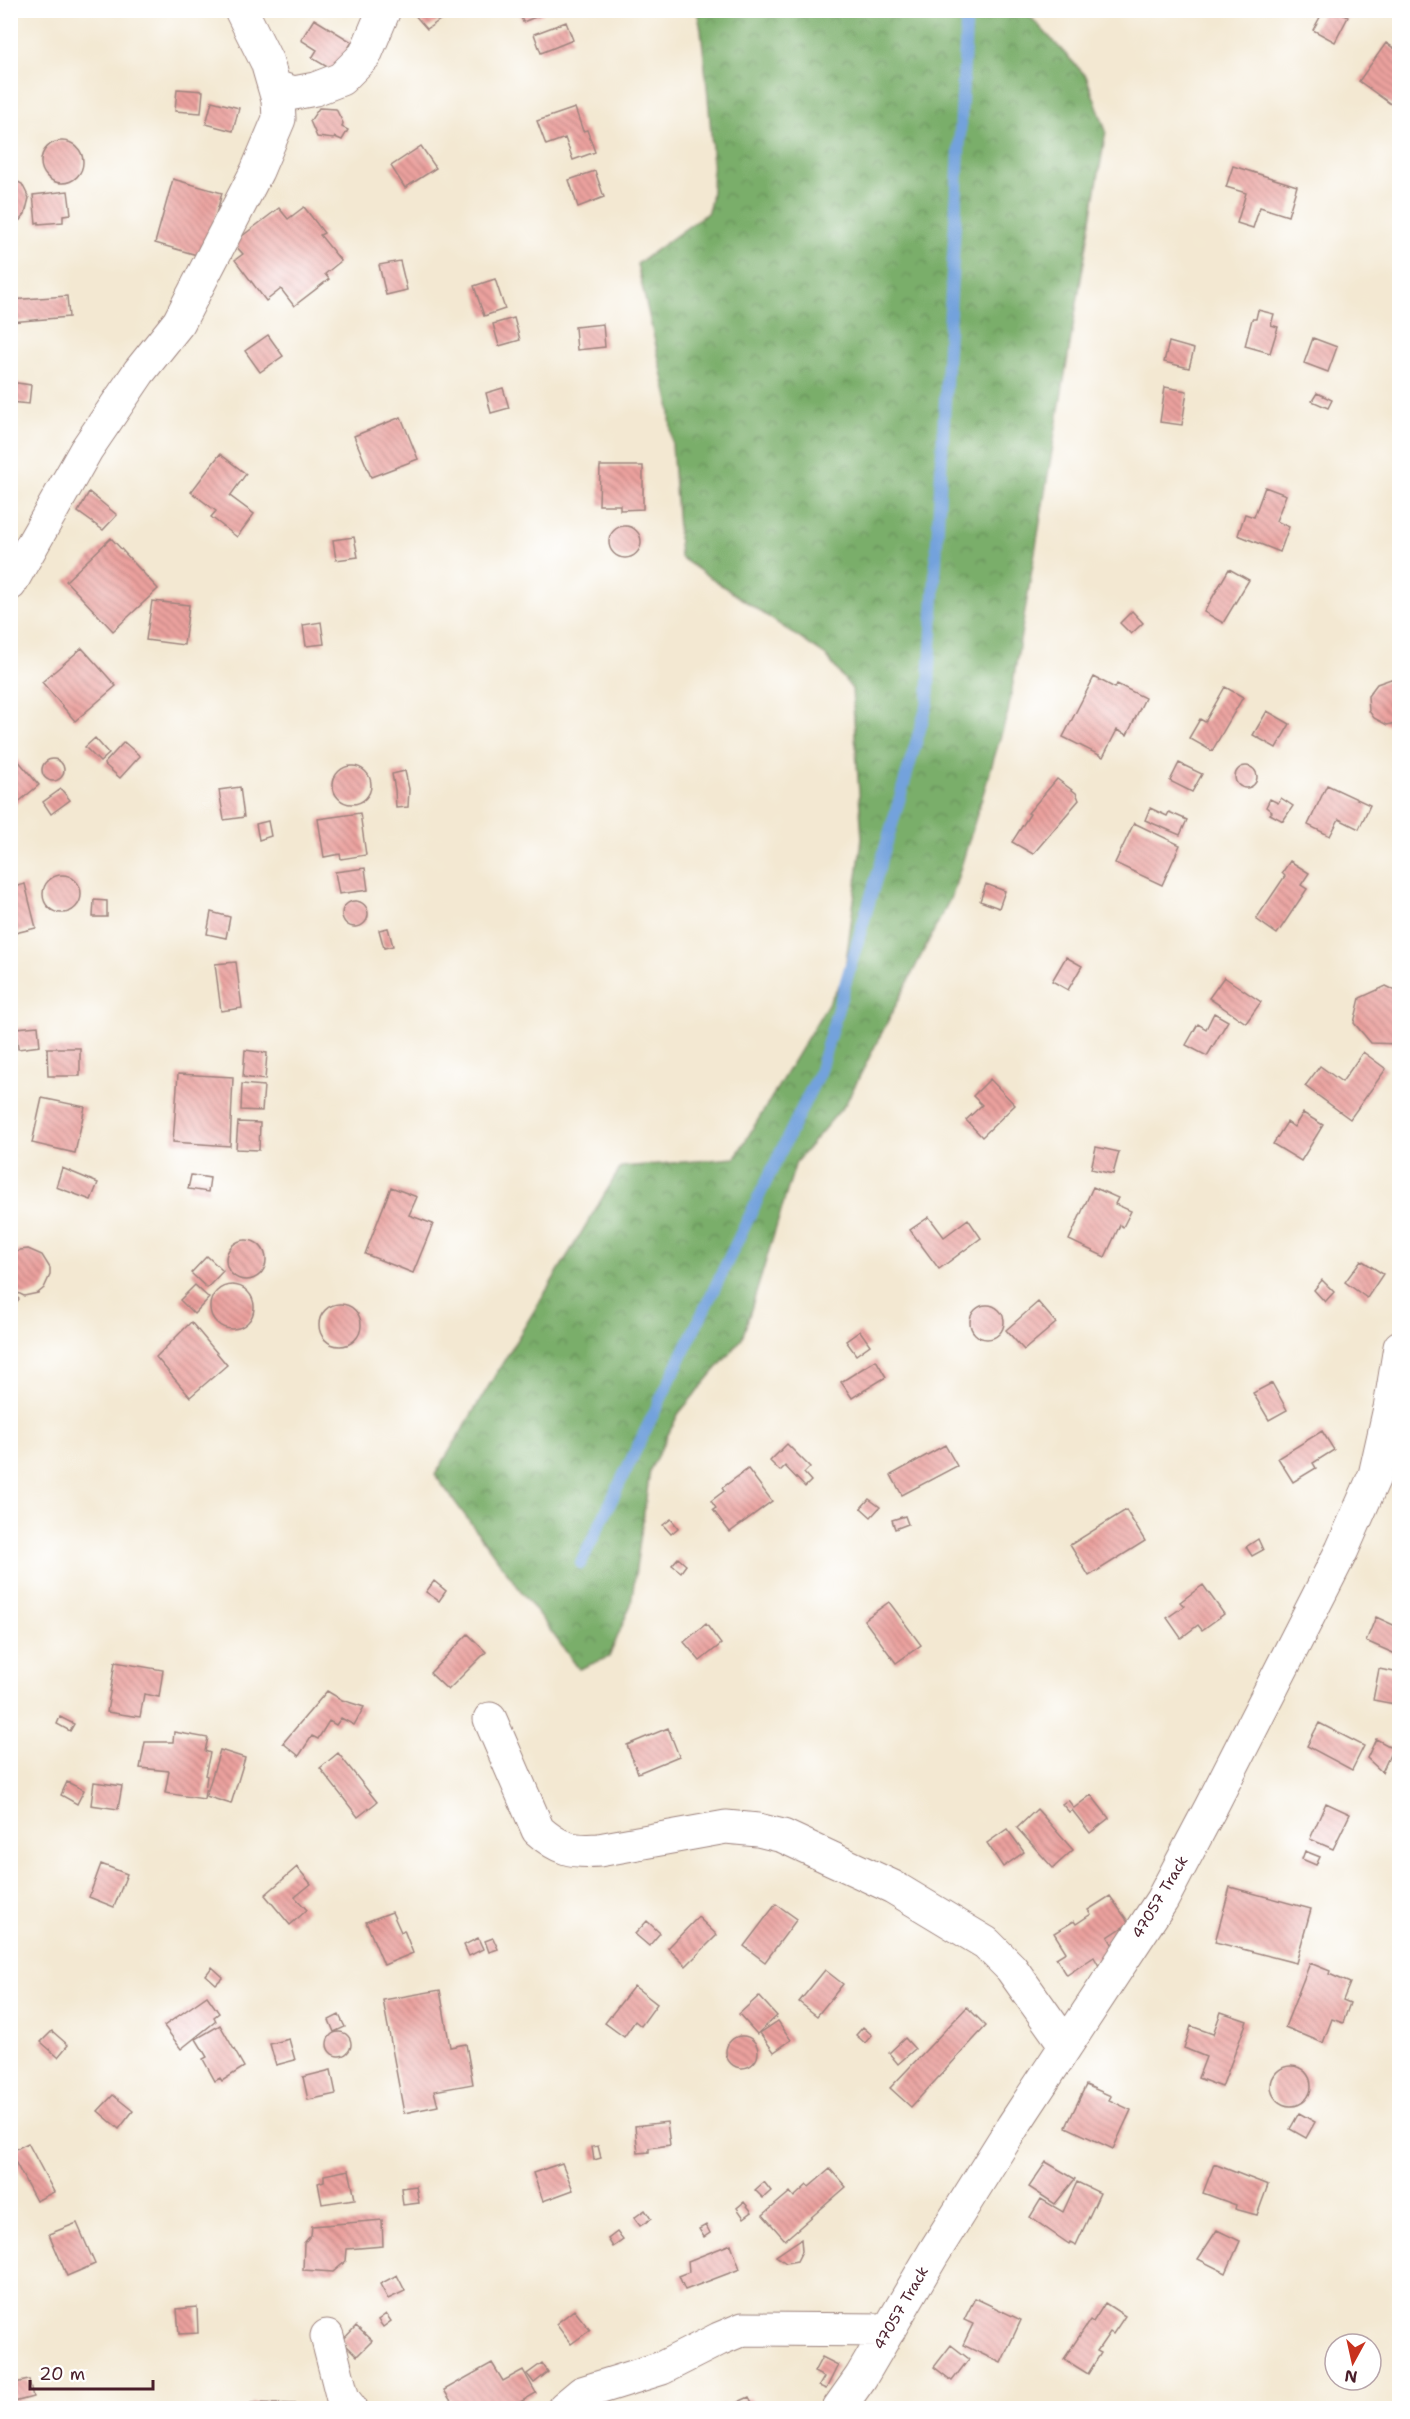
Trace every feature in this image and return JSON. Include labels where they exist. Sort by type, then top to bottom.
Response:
[{"type":"street","points":[[10,584],[51,508],[86,450],[139,372],[180,322],[257,171],[279,119],[278,100],[267,62],[241,10]]},
{"type":"street","points":[[275,87],[294,93],[315,89],[341,79],[365,55],[384,10]]},
{"type":"street","name":"47057 Track","points":[[839,2409],[1065,2044],[1162,1900],[1342,1550],[1374,1475],[1390,1408],[1400,1347]]},
{"type":"street","points":[[490,1719],[538,1830],[563,1848],[582,1851],[599,1850],[726,1827],[758,1830],[783,1836],[893,1887],[986,1942],[1011,1968],[1065,2044]]},
{"type":"street","points":[[564,2409],[582,2393],[662,2368],[743,2329],[889,2330]]},
{"type":"street","points":[[327,2336],[343,2399],[350,2409]]},
{"type":"green space","points":[[697,11],[1025,11],[1086,76],[1106,131],[1008,712],[953,893],[846,1103],[796,1162],[742,1339],[679,1413],[650,1470],[631,1604],[609,1657],[579,1669],[435,1475],[621,1167],[735,1158],[844,977],[862,838],[852,689],[826,656],[680,557],[669,402],[637,264],[707,213],[711,199],[710,125],[701,29]]},
{"type":"building","points":[[416,10],[444,10],[447,15],[427,29],[413,13]]},
{"type":"building","points":[[518,10],[542,10],[543,14],[523,22]]},
{"type":"building","points":[[1324,10],[1337,10],[1348,17],[1335,42],[1313,30]]},
{"type":"building","points":[[314,19],[352,42],[334,71],[312,58],[317,50],[301,40]]},
{"type":"building","points":[[566,22],[573,40],[541,53],[534,34]]},
{"type":"building","points":[[1386,43],[1400,52],[1399,110],[1359,81]]},
{"type":"building","points":[[177,89],[203,91],[201,113],[175,111]]},
{"type":"building","points":[[212,101],[239,108],[233,131],[206,124]]},
{"type":"building","points":[[319,108],[336,109],[343,123],[342,127],[348,130],[342,140],[335,137],[334,139],[317,137],[310,121]]},
{"type":"building","points":[[575,108],[583,131],[587,130],[595,152],[573,160],[565,138],[546,145],[537,121]]},
{"type":"building","points":[[62,141],[77,147],[83,162],[77,177],[62,183],[47,177],[41,162],[47,147]]},
{"type":"building","points":[[421,146],[436,168],[405,188],[391,166]]},
{"type":"building","points":[[1233,166],[1297,186],[1288,216],[1260,207],[1253,228],[1237,223],[1246,193],[1226,187]]},
{"type":"building","points":[[595,171],[604,197],[578,207],[569,180]]},
{"type":"building","points":[[10,178],[22,184],[29,198],[25,214],[20,220],[10,224]]},
{"type":"building","points":[[173,179],[222,193],[204,257],[155,243]]},
{"type":"building","points":[[68,191],[71,214],[63,215],[63,222],[36,223],[33,195]]},
{"type":"building","points":[[304,207],[324,233],[320,235],[341,261],[325,274],[329,279],[294,306],[281,289],[266,301],[235,260],[243,254],[233,243],[279,208],[288,219]]},
{"type":"building","points":[[400,261],[407,290],[386,295],[379,265]]},
{"type":"building","points":[[495,279],[505,309],[484,316],[474,286]]},
{"type":"building","points":[[67,296],[69,317],[10,322],[10,300]]},
{"type":"building","points":[[1258,310],[1274,314],[1271,325],[1278,327],[1270,353],[1245,346],[1252,319],[1256,319]]},
{"type":"building","points":[[514,318],[520,340],[499,346],[493,324]]},
{"type":"building","points":[[603,324],[605,347],[577,350],[575,327]]},
{"type":"building","points":[[268,335],[283,356],[260,372],[245,351]]},
{"type":"building","points":[[1313,338],[1337,347],[1328,372],[1304,363]]},
{"type":"building","points":[[1169,342],[1194,349],[1189,368],[1164,362]]},
{"type":"building","points":[[10,382],[31,385],[29,404],[10,402]]},
{"type":"building","points":[[1165,387],[1187,391],[1182,425],[1160,422]]},
{"type":"building","points":[[503,388],[509,408],[491,413],[486,393]]},
{"type":"building","points":[[1317,393],[1332,400],[1328,408],[1312,401]]},
{"type":"building","points":[[401,417],[418,459],[371,477],[354,436]]},
{"type":"building","points":[[220,454],[246,474],[230,496],[254,514],[237,537],[211,517],[216,511],[191,492]]},
{"type":"building","points":[[600,466],[643,466],[643,509],[620,510],[620,505],[599,505]]},
{"type":"building","points":[[1265,487],[1286,495],[1276,521],[1289,527],[1280,552],[1238,535],[1245,514],[1254,517]]},
{"type":"building","points":[[89,492],[117,515],[103,530],[78,512]]},
{"type":"building","points":[[625,526],[637,530],[641,542],[637,554],[625,558],[613,554],[609,542],[613,530]]},
{"type":"building","points":[[354,537],[358,557],[336,560],[333,540]]},
{"type":"building","points":[[111,538],[158,589],[113,631],[66,581]]},
{"type":"building","points":[[1229,569],[1249,580],[1223,623],[1204,612]]},
{"type":"building","points":[[152,601],[189,605],[184,645],[146,640]]},
{"type":"building","points":[[1132,611],[1143,623],[1131,634],[1120,623]]},
{"type":"building","points":[[321,622],[324,644],[306,646],[303,625]]},
{"type":"building","points":[[82,648],[116,686],[75,721],[42,682]]},
{"type":"building","points":[[1094,677],[1115,688],[1117,684],[1145,698],[1127,735],[1117,730],[1103,757],[1063,737]]},
{"type":"building","points":[[1391,679],[1400,681],[1400,722],[1387,725],[1374,718],[1369,711],[1368,696],[1377,684]]},
{"type":"building","points":[[1225,687],[1243,697],[1212,751],[1189,738],[1200,719],[1205,722]]},
{"type":"building","points":[[1267,711],[1290,724],[1276,748],[1253,735]]},
{"type":"building","points":[[95,738],[109,754],[100,762],[85,747]]},
{"type":"building","points":[[124,742],[140,756],[120,778],[104,764]]},
{"type":"building","points":[[10,751],[39,785],[10,809]]},
{"type":"building","points":[[49,759],[57,759],[64,766],[64,774],[57,781],[49,781],[42,774],[42,766]]},
{"type":"building","points":[[1179,763],[1202,774],[1192,792],[1170,781]]},
{"type":"building","points":[[352,766],[365,772],[371,785],[365,798],[352,804],[339,798],[333,785],[339,772]]},
{"type":"building","points":[[1246,766],[1254,769],[1257,777],[1254,785],[1246,788],[1238,785],[1235,777],[1238,769]]},
{"type":"building","points":[[405,771],[409,789],[408,807],[396,808],[392,774]]},
{"type":"building","points":[[1057,779],[1076,793],[1079,800],[1033,854],[1012,842],[1030,814],[1028,813]]},
{"type":"building","points":[[1327,785],[1370,805],[1359,829],[1339,819],[1330,836],[1308,825]]},
{"type":"building","points":[[240,787],[244,817],[224,820],[219,790]]},
{"type":"building","points":[[61,789],[70,800],[51,814],[43,802]]},
{"type":"building","points":[[1281,798],[1293,806],[1283,821],[1270,814],[1272,812],[1266,807],[1270,799],[1278,803]]},
{"type":"building","points":[[1150,808],[1167,816],[1169,812],[1187,820],[1180,835],[1145,820]]},
{"type":"building","points":[[360,813],[366,855],[341,859],[340,854],[324,857],[318,819]]},
{"type":"building","points":[[268,821],[271,836],[259,840],[256,824]]},
{"type":"building","points":[[1134,823],[1180,845],[1162,885],[1115,863]]},
{"type":"building","points":[[1290,861],[1309,873],[1301,885],[1307,889],[1277,934],[1256,919],[1285,876],[1282,873]]},
{"type":"building","points":[[365,868],[368,890],[339,894],[335,872]]},
{"type":"building","points":[[62,875],[76,880],[81,894],[76,908],[62,913],[48,908],[43,894],[48,880]]},
{"type":"building","points":[[25,884],[36,928],[15,933],[10,915],[10,888]]},
{"type":"building","points":[[986,884],[1005,891],[999,908],[980,901]]},
{"type":"building","points":[[94,900],[107,901],[107,917],[93,917]]},
{"type":"building","points":[[355,901],[364,905],[368,914],[364,923],[355,927],[346,923],[342,914],[346,905]]},
{"type":"building","points":[[211,912],[230,917],[226,938],[207,934]]},
{"type":"building","points":[[388,928],[393,946],[384,948],[379,930]]},
{"type":"building","points":[[1066,957],[1082,966],[1068,990],[1052,981]]},
{"type":"building","points":[[236,962],[242,1008],[221,1011],[215,964]]},
{"type":"building","points":[[1224,977],[1261,1002],[1246,1023],[1209,998]]},
{"type":"building","points":[[1386,986],[1400,993],[1399,1044],[1371,1043],[1354,1023],[1360,998]]},
{"type":"building","points":[[1214,1013],[1228,1021],[1207,1056],[1186,1045],[1198,1024],[1206,1029]]},
{"type":"building","points":[[38,1026],[40,1046],[18,1049],[16,1028]]},
{"type":"building","points":[[47,1048],[80,1048],[80,1076],[48,1076]]},
{"type":"building","points":[[245,1050],[267,1053],[265,1080],[243,1077]]},
{"type":"building","points":[[1363,1052],[1386,1069],[1350,1119],[1305,1086],[1320,1066],[1342,1082]]},
{"type":"building","points":[[178,1074],[233,1077],[230,1146],[173,1142]]},
{"type":"building","points":[[990,1079],[1015,1105],[982,1137],[966,1120],[982,1105],[973,1096]]},
{"type":"building","points":[[242,1084],[264,1086],[262,1111],[241,1110]]},
{"type":"building","points":[[42,1098],[85,1107],[75,1153],[32,1143]]},
{"type":"building","points":[[1303,1113],[1323,1125],[1301,1161],[1273,1144],[1287,1122],[1294,1127]]},
{"type":"building","points":[[238,1122],[260,1123],[259,1150],[236,1149]]},
{"type":"building","points":[[1096,1147],[1119,1152],[1113,1174],[1091,1169]]},
{"type":"building","points":[[62,1168],[98,1183],[91,1200],[56,1187]]},
{"type":"building","points":[[191,1175],[210,1178],[208,1192],[188,1189]]},
{"type":"building","points":[[391,1187],[417,1197],[409,1215],[433,1224],[413,1273],[365,1254]]},
{"type":"building","points":[[1093,1187],[1118,1198],[1115,1204],[1131,1211],[1123,1227],[1120,1225],[1105,1257],[1069,1240]]},
{"type":"building","points":[[929,1217],[944,1237],[968,1219],[981,1238],[939,1269],[910,1230]]},
{"type":"building","points":[[246,1240],[260,1246],[266,1260],[260,1274],[246,1280],[232,1274],[226,1260],[232,1246]]},
{"type":"building","points":[[28,1249],[42,1255],[50,1268],[50,1275],[44,1288],[38,1293],[24,1296],[10,1289],[10,1257],[20,1250]]},
{"type":"building","points":[[207,1256],[223,1271],[207,1288],[191,1273]]},
{"type":"building","points":[[1361,1260],[1383,1274],[1367,1298],[1345,1282]]},
{"type":"building","points":[[1322,1280],[1334,1292],[1325,1302],[1314,1290]]},
{"type":"building","points":[[195,1285],[209,1298],[194,1314],[180,1300]]},
{"type":"building","points":[[232,1285],[241,1286],[248,1291],[253,1298],[253,1316],[248,1323],[241,1328],[232,1329],[223,1328],[216,1323],[211,1316],[210,1307],[211,1298],[216,1291],[223,1286]]},
{"type":"building","points":[[10,1292],[19,1299],[10,1310]]},
{"type":"building","points":[[1038,1302],[1056,1323],[1024,1350],[1006,1330]]},
{"type":"building","points":[[340,1304],[355,1310],[361,1325],[355,1340],[340,1346],[325,1340],[319,1325],[325,1310]]},
{"type":"building","points":[[987,1305],[999,1310],[1004,1322],[999,1334],[987,1339],[975,1334],[970,1322],[975,1310]]},
{"type":"building","points":[[191,1322],[227,1365],[190,1397],[156,1357]]},
{"type":"building","points":[[860,1331],[870,1345],[856,1355],[846,1341]]},
{"type":"building","points":[[876,1360],[886,1377],[852,1398],[841,1382]]},
{"type":"building","points":[[1272,1383],[1287,1410],[1269,1420],[1253,1393]]},
{"type":"building","points":[[1322,1431],[1334,1450],[1313,1463],[1316,1468],[1293,1482],[1278,1458]]},
{"type":"building","points":[[787,1444],[810,1467],[804,1473],[811,1481],[805,1487],[785,1466],[780,1471],[770,1461]]},
{"type":"building","points":[[945,1445],[957,1466],[902,1495],[891,1475]]},
{"type":"building","points":[[748,1469],[772,1501],[730,1532],[713,1510],[716,1508],[711,1501],[724,1491],[722,1488]]},
{"type":"building","points":[[869,1499],[880,1507],[871,1517],[861,1508]]},
{"type":"building","points":[[1126,1510],[1145,1541],[1089,1576],[1070,1545]]},
{"type":"building","points":[[905,1516],[908,1524],[895,1529],[892,1520]]},
{"type":"building","points":[[671,1519],[678,1528],[671,1534],[663,1525]]},
{"type":"building","points":[[1258,1539],[1263,1550],[1252,1556],[1246,1547]]},
{"type":"building","points":[[678,1558],[686,1565],[681,1572],[672,1565]]},
{"type":"building","points":[[434,1581],[446,1591],[439,1601],[426,1592]]},
{"type":"building","points":[[1203,1585],[1224,1614],[1202,1630],[1198,1625],[1181,1638],[1167,1618],[1184,1606],[1180,1602]]},
{"type":"building","points":[[889,1602],[921,1645],[896,1663],[864,1620]]},
{"type":"building","points":[[1376,1617],[1400,1628],[1400,1656],[1366,1641]]},
{"type":"building","points":[[706,1624],[721,1644],[700,1661],[684,1642]]},
{"type":"building","points":[[468,1634],[486,1652],[448,1690],[430,1673]]},
{"type":"building","points":[[115,1662],[163,1670],[159,1697],[144,1694],[140,1717],[107,1712]]},
{"type":"building","points":[[1379,1669],[1400,1673],[1400,1705],[1373,1700]]},
{"type":"building","points":[[327,1691],[342,1700],[364,1707],[354,1725],[341,1718],[336,1725],[329,1721],[318,1739],[312,1736],[299,1756],[283,1743]]},
{"type":"building","points":[[60,1717],[74,1724],[70,1731],[57,1724]]},
{"type":"building","points":[[1319,1723],[1364,1746],[1352,1770],[1307,1746]]},
{"type":"building","points":[[668,1728],[679,1756],[638,1773],[627,1745]]},
{"type":"building","points":[[174,1732],[208,1738],[205,1751],[210,1753],[205,1775],[207,1776],[204,1799],[165,1793],[169,1771],[140,1768],[145,1742],[173,1742]]},
{"type":"building","points":[[1376,1739],[1393,1748],[1382,1772],[1367,1758]]},
{"type":"building","points":[[220,1750],[245,1758],[231,1804],[206,1796]]},
{"type":"building","points":[[338,1753],[377,1802],[358,1817],[320,1768]]},
{"type":"building","points":[[67,1782],[84,1790],[77,1804],[61,1795]]},
{"type":"building","points":[[94,1782],[122,1786],[118,1809],[91,1805]]},
{"type":"building","points":[[1091,1795],[1109,1818],[1090,1833],[1072,1810],[1069,1812],[1062,1804],[1068,1800],[1074,1808]]},
{"type":"building","points":[[1326,1803],[1350,1814],[1333,1849],[1310,1839]]},
{"type":"building","points":[[1037,1809],[1073,1850],[1053,1868],[1017,1828]]},
{"type":"building","points":[[1007,1829],[1024,1852],[1003,1867],[987,1843]]},
{"type":"building","points":[[1305,1851],[1320,1857],[1316,1865],[1302,1859]]},
{"type":"building","points":[[101,1864],[127,1874],[114,1907],[89,1897]]},
{"type":"building","points":[[297,1867],[311,1884],[295,1897],[307,1910],[290,1925],[265,1895]]},
{"type":"building","points":[[1230,1887],[1311,1909],[1296,1963],[1215,1942]]},
{"type":"building","points":[[1110,1896],[1129,1923],[1108,1937],[1118,1954],[1099,1966],[1094,1957],[1067,1975],[1056,1958],[1066,1952],[1054,1933],[1074,1921],[1076,1924],[1091,1914],[1088,1910]]},
{"type":"building","points":[[776,1904],[797,1919],[765,1962],[744,1946]]},
{"type":"building","points":[[392,1912],[401,1932],[404,1930],[413,1953],[384,1965],[366,1922]]},
{"type":"building","points":[[698,1917],[717,1935],[686,1966],[668,1948]]},
{"type":"building","points":[[647,1921],[660,1933],[649,1946],[635,1934]]},
{"type":"building","points":[[478,1938],[483,1949],[469,1956],[464,1945]]},
{"type":"building","points":[[493,1938],[498,1949],[489,1952],[485,1941]]},
{"type":"building","points":[[1310,1963],[1350,1983],[1343,2000],[1350,2003],[1343,2023],[1332,2019],[1323,2043],[1285,2027]]},
{"type":"building","points":[[212,1967],[223,1977],[216,1984],[206,1975]]},
{"type":"building","points":[[825,1970],[843,1984],[817,2016],[799,2002]]},
{"type":"building","points":[[634,1986],[657,2004],[641,2026],[635,2021],[624,2037],[605,2023]]},
{"type":"building","points":[[440,1990],[450,2047],[466,2044],[473,2084],[434,2091],[438,2106],[404,2113],[383,2000]]},
{"type":"building","points":[[207,1996],[219,2013],[214,2017],[216,2021],[181,2049],[164,2026]]},
{"type":"building","points":[[759,1996],[777,2016],[757,2034],[739,2014]]},
{"type":"building","points":[[967,2007],[986,2026],[911,2107],[890,2088]]},
{"type":"building","points":[[1221,2012],[1247,2021],[1222,2087],[1198,2078],[1206,2057],[1184,2048],[1191,2026],[1213,2034]]},
{"type":"building","points":[[339,2015],[345,2027],[334,2032],[329,2020]]},
{"type":"building","points":[[778,2021],[791,2040],[774,2052],[760,2033]]},
{"type":"building","points":[[220,2025],[244,2067],[222,2081],[220,2078],[215,2081],[203,2059],[207,2057],[196,2039]]},
{"type":"building","points":[[863,2027],[872,2035],[865,2043],[856,2035]]},
{"type":"building","points":[[52,2031],[68,2045],[58,2057],[41,2042]]},
{"type":"building","points":[[339,2032],[347,2036],[351,2044],[347,2052],[339,2056],[331,2052],[327,2044],[331,2036]]},
{"type":"building","points":[[742,2036],[753,2041],[758,2052],[753,2063],[742,2068],[731,2063],[726,2052],[731,2041]]},
{"type":"building","points":[[905,2038],[915,2049],[898,2064],[889,2053]]},
{"type":"building","points":[[289,2039],[295,2060],[276,2065],[270,2044]]},
{"type":"building","points":[[1291,2066],[1305,2072],[1311,2086],[1305,2100],[1291,2106],[1277,2100],[1271,2086],[1277,2072]]},
{"type":"building","points":[[331,2070],[336,2094],[308,2100],[303,2077]]},
{"type":"building","points":[[1086,2085],[1111,2096],[1109,2100],[1131,2110],[1113,2149],[1066,2127]]},
{"type":"building","points":[[113,2095],[133,2111],[119,2129],[98,2111]]},
{"type":"building","points":[[1299,2113],[1315,2122],[1306,2138],[1290,2129]]},
{"type":"building","points":[[667,2122],[670,2145],[649,2148],[649,2152],[638,2153],[635,2126]]},
{"type":"building","points":[[28,2143],[54,2192],[36,2201],[10,2152]]},
{"type":"building","points":[[598,2146],[601,2158],[594,2160],[592,2147]]},
{"type":"building","points":[[1046,2162],[1075,2179],[1055,2204],[1029,2187]]},
{"type":"building","points":[[562,2163],[573,2190],[543,2201],[533,2173]]},
{"type":"building","points":[[1214,2164],[1268,2185],[1257,2215],[1235,2209],[1236,2205],[1203,2193]]},
{"type":"building","points":[[830,2169],[846,2187],[785,2240],[763,2215],[790,2192],[794,2197]]},
{"type":"building","points":[[349,2170],[355,2199],[322,2204],[318,2183],[324,2181],[324,2175]]},
{"type":"building","points":[[764,2182],[771,2191],[763,2198],[755,2190]]},
{"type":"building","points":[[1077,2182],[1100,2193],[1076,2245],[1070,2242],[1069,2244],[1030,2217],[1041,2199],[1063,2212]]},
{"type":"building","points":[[416,2186],[419,2203],[403,2205],[401,2188]]},
{"type":"building","points":[[744,2202],[752,2212],[744,2218],[737,2208]]},
{"type":"building","points":[[645,2210],[651,2219],[640,2226],[634,2218]]},
{"type":"building","points":[[382,2220],[383,2246],[347,2249],[346,2261],[333,2272],[303,2270],[304,2243],[311,2235],[312,2226]]},
{"type":"building","points":[[77,2223],[95,2264],[67,2276],[49,2234]]},
{"type":"building","points":[[706,2225],[710,2233],[704,2237],[699,2229]]},
{"type":"building","points":[[1217,2230],[1240,2241],[1226,2273],[1198,2259]]},
{"type":"building","points":[[617,2232],[623,2240],[613,2247],[608,2239]]},
{"type":"building","points":[[801,2239],[802,2251],[797,2261],[786,2263],[776,2256]]},
{"type":"building","points":[[731,2244],[740,2269],[685,2290],[679,2276],[689,2272],[688,2261]]},
{"type":"building","points":[[397,2275],[405,2291],[388,2299],[380,2284]]},
{"type":"building","points":[[975,2298],[1021,2320],[1001,2363],[963,2345],[973,2324],[964,2320]]},
{"type":"building","points":[[1105,2303],[1125,2316],[1113,2334],[1110,2332],[1097,2351],[1101,2353],[1088,2374],[1064,2359],[1090,2320],[1093,2322]]},
{"type":"building","points":[[197,2307],[198,2333],[179,2334],[177,2309]]},
{"type":"building","points":[[574,2310],[590,2330],[571,2344],[556,2324]]},
{"type":"building","points":[[386,2314],[391,2321],[383,2327],[378,2320]]},
{"type":"building","points":[[356,2326],[372,2341],[357,2356],[342,2341]]},
{"type":"building","points":[[951,2345],[969,2359],[952,2381],[934,2367]]},
{"type":"building","points":[[822,2357],[838,2365],[826,2389],[819,2386],[824,2377],[814,2372]]},
{"type":"building","points":[[492,2363],[503,2381],[523,2370],[536,2393],[510,2408],[455,2408],[444,2390]]},
{"type":"building","points":[[542,2363],[548,2372],[534,2383],[527,2374]]},
{"type":"building","points":[[29,2380],[33,2397],[14,2402],[10,2384]]},
{"type":"building","points":[[749,2397],[755,2408],[725,2408]]},
{"type":"building","points":[[251,2403],[303,2404],[303,2408],[251,2408]]},
{"type":"building","points":[[723,2404],[725,2408],[713,2408]]},
{"type":"waterway","points":[[581,1563],[819,1073],[928,702],[967,10]]}]
